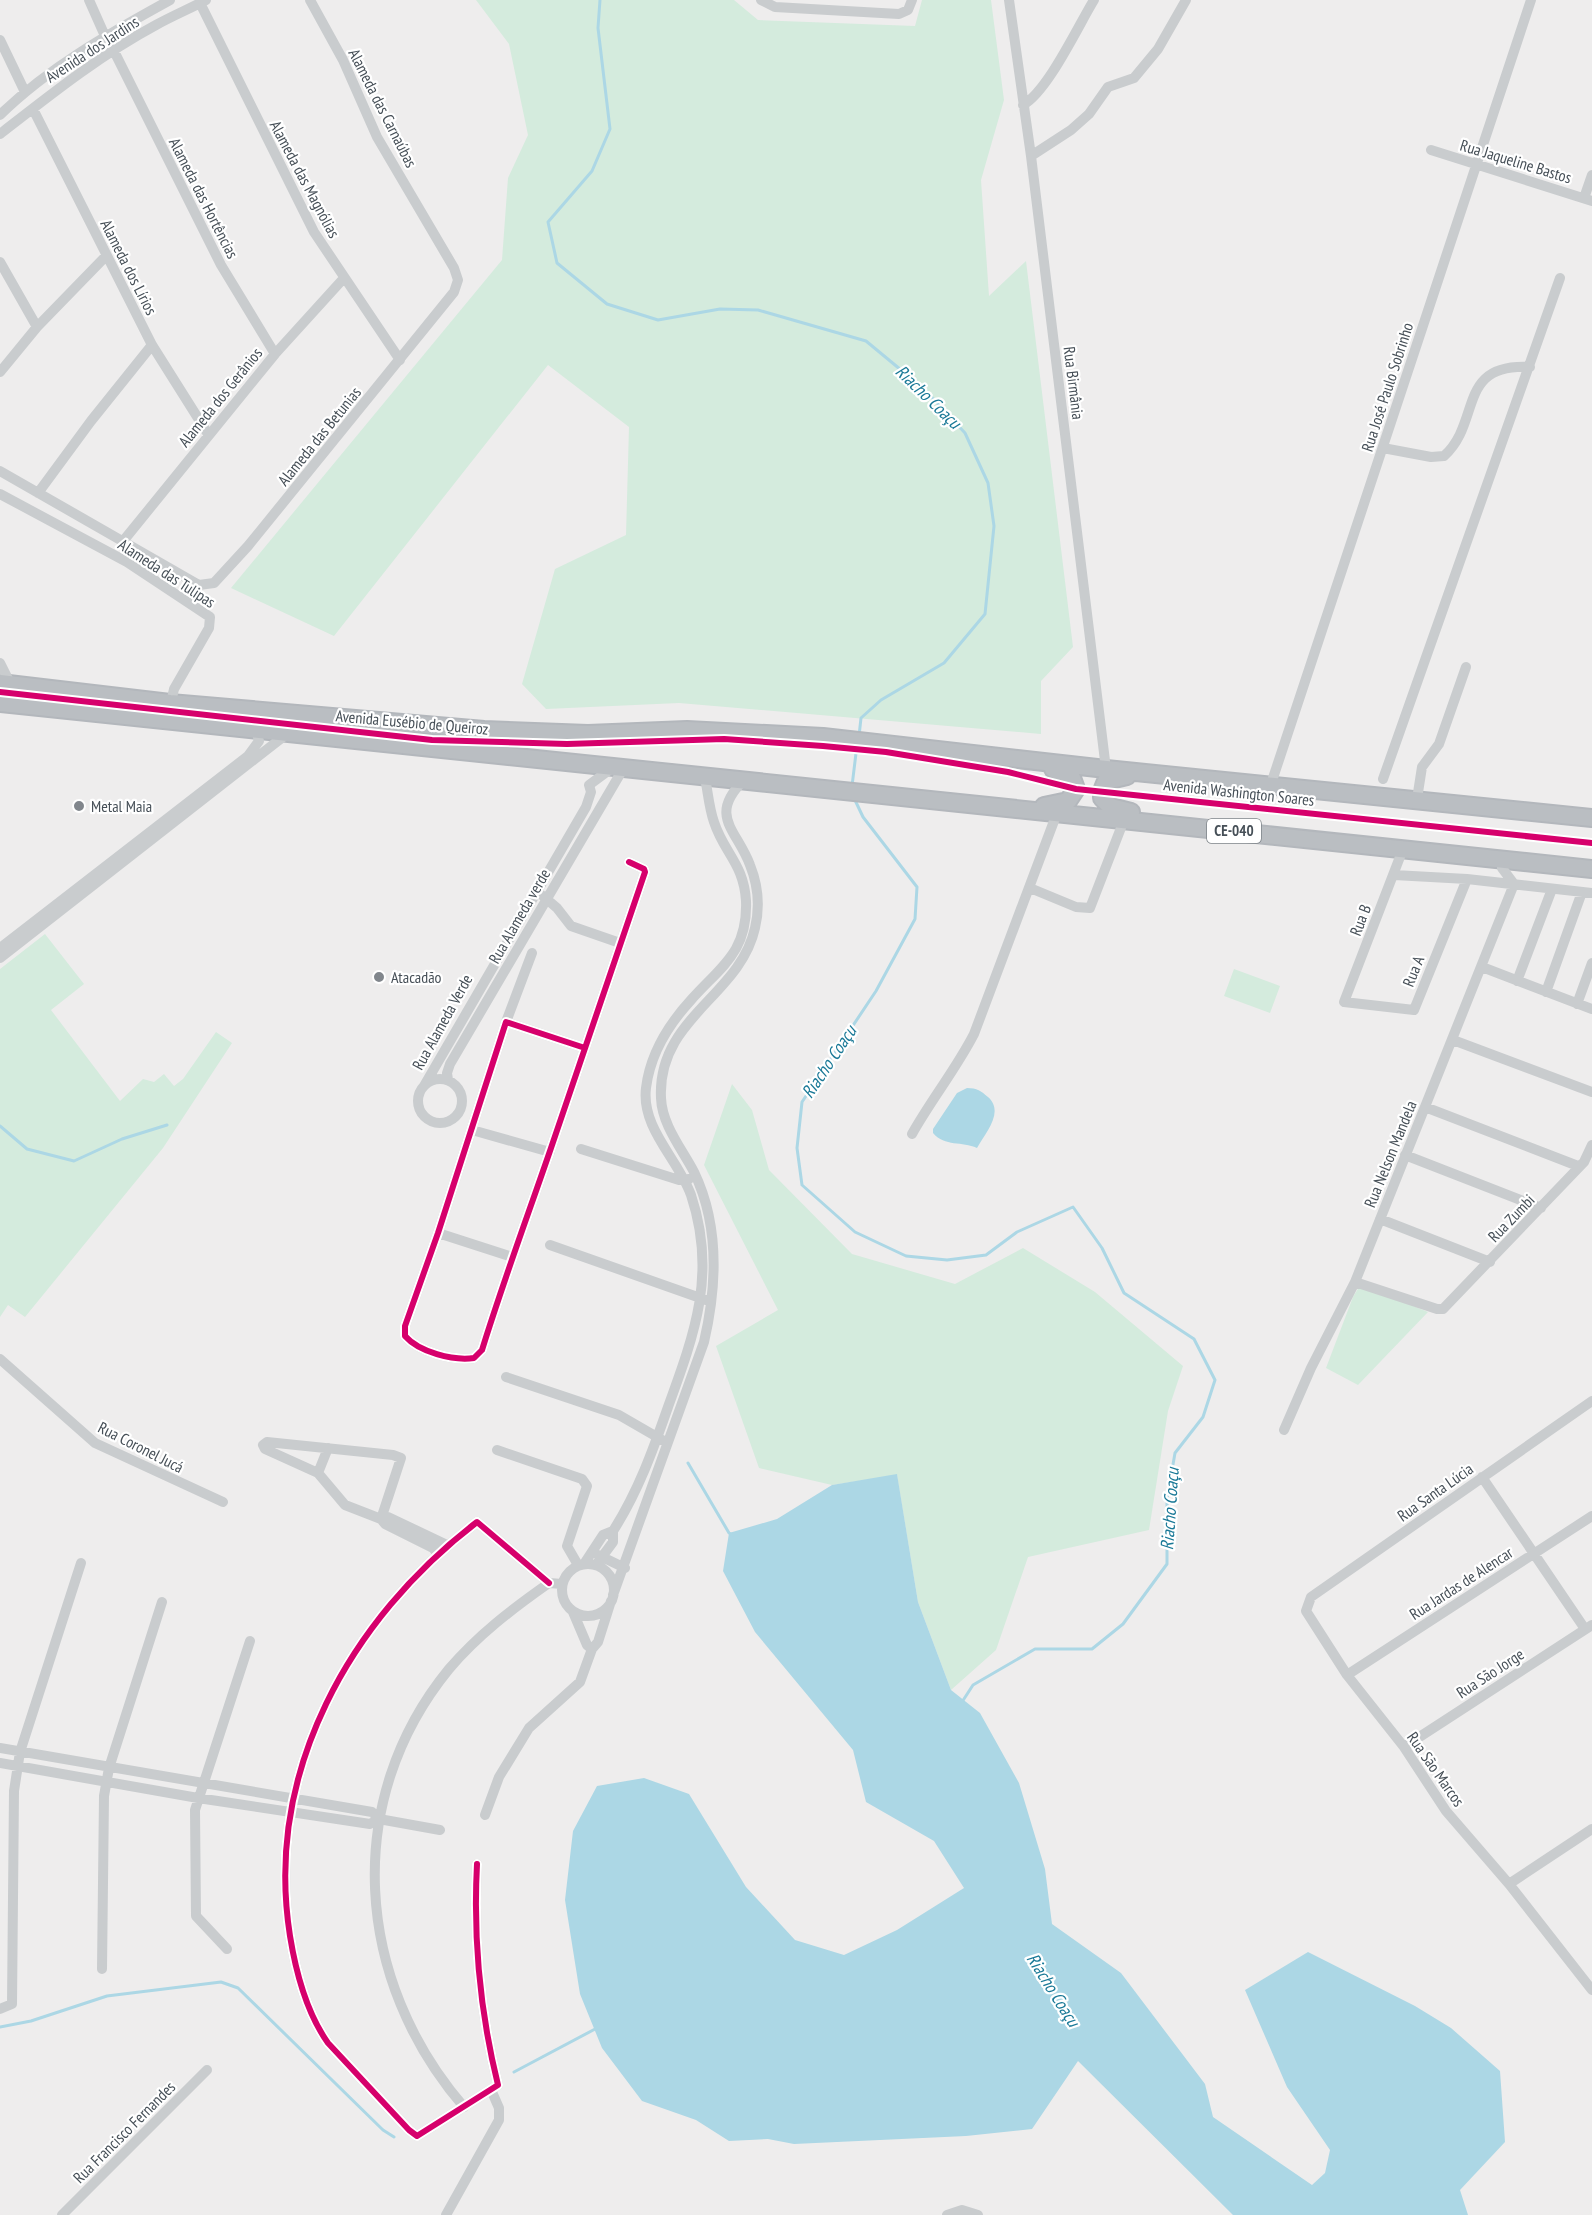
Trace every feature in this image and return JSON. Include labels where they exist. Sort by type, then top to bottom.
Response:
[{"type":"highway","name":"Avenida Eusébio de Queiroz","points":[[5,684],[170,703],[484,730],[588,734],[687,730],[823,737],[887,744]]},
{"type":"highway","name":"Avenida Eusébio de Queiroz","points":[[3,706],[1026,809]]},
{"type":"highway","name":"Avenida Washington Soares","points":[[887,744],[1106,770],[1271,784],[1592,818]]},
{"type":"highway","points":[[1026,809],[1064,803],[1071,798],[1076,789],[1073,780],[1066,773],[1032,761]]},
{"type":"highway","points":[[1148,822],[1140,815],[1108,805],[1102,798],[1102,791],[1110,778],[1152,773]]},
{"type":"highway","name":"CE-040","points":[[1026,809],[1592,869]]},
{"type":"street","points":[[89,0],[105,36]]},
{"type":"street","name":"Avenida dos Jardins","points":[[0,115],[26,92],[105,36],[170,0]]},
{"type":"street","name":"Alameda das Carnaúbas","points":[[310,0],[343,60],[377,137],[454,268],[458,280],[454,292]]},
{"type":"street","points":[[760,0],[775,7],[898,14],[910,5]]},
{"type":"street","name":"Rua Birmânia","points":[[1009,0],[1031,156],[1106,770]]},
{"type":"street","points":[[1023,105],[1034,99],[1094,0]]},
{"type":"street","points":[[1031,156],[1080,122],[1108,87],[1134,78],[1158,49],[1186,0]]},
{"type":"street","name":"Rua José Paulo Sobrinho","points":[[1271,784],[1531,0]]},
{"type":"street","name":"Avenida dos Jardins","points":[[0,134],[73,78],[114,51],[154,26],[203,2]]},
{"type":"street","name":"Alameda das Magnólias","points":[[203,2],[293,193],[314,232],[400,360]]},
{"type":"street","points":[[147,13],[154,26]]},
{"type":"street","points":[[0,40],[26,92]]},
{"type":"street","name":"Alameda das Hortências","points":[[114,51],[221,266],[275,354]]},
{"type":"street","points":[[64,65],[73,78]]},
{"type":"street","name":"Alameda dos Lírios","points":[[33,109],[152,345],[208,434]]},
{"type":"street","name":"Rua Jaqueline Bastos","points":[[1431,150],[1588,200]]},
{"type":"street","points":[[1588,200],[1592,175]]},
{"type":"street","points":[[0,372],[37,327],[106,256]]},
{"type":"street","points":[[0,262],[37,327]]},
{"type":"street","name":"Alameda dos Gerânios","points":[[124,540],[275,354],[344,278]]},
{"type":"street","points":[[1383,779],[1493,462],[1530,367],[1560,278]]},
{"type":"street","name":"Alameda das Betunias","points":[[124,540],[199,585],[209,585],[219,580],[454,292]]},
{"type":"street","points":[[38,493],[91,421],[152,345]]},
{"type":"street","points":[[1383,448],[1431,457],[1444,456],[1455,442],[1470,405],[1485,377],[1502,367],[1530,367]]},
{"type":"street","points":[[0,471],[124,540]]},
{"type":"street","name":"Alameda das Tulipas","points":[[0,494],[127,562],[210,617],[211,623],[174,689],[170,703]]},
{"type":"street","points":[[0,663],[5,684]]},
{"type":"street","points":[[1418,799],[1424,761],[1439,744],[1466,667]]},
{"type":"street","points":[[170,703],[175,716],[185,723]]},
{"type":"street","points":[[0,958],[12,944],[207,790],[254,750],[260,736],[256,730]]},
{"type":"street","points":[[207,790],[288,733]]},
{"type":"street","name":"Rua Alameda Verde","points":[[424,1086],[586,807],[591,792],[589,785],[617,769]]},
{"type":"street","name":"Rua Alameda verde","points":[[448,1080],[447,1071],[450,1064],[547,899],[617,769]]},
{"type":"street","points":[[690,1178],[649,1118],[646,1088],[652,1065],[665,1035],[683,1009],[728,963],[738,945],[744,924],[746,902],[743,880],[736,860],[714,823],[705,778]]},
{"type":"street","points":[[485,1815],[499,1778],[518,1742],[544,1712],[580,1682],[592,1649],[598,1642],[637,1531],[693,1338],[707,1301],[701,1238],[690,1178],[664,1112],[661,1089],[675,1041],[701,1005],[737,970],[753,938],[757,914],[754,878],[746,855],[726,819],[728,800],[743,781]]},
{"type":"street","points":[[912,1134],[974,1034],[1057,813]]},
{"type":"street","points":[[1030,888],[1076,907],[1090,908],[1124,820]]},
{"type":"street","name":"Rua B","points":[[1344,1002],[1403,849]]},
{"type":"street","points":[[1503,859],[1502,868],[1514,884]]},
{"type":"street","points":[[532,953],[506,1022],[404,1331],[411,1343],[423,1350],[461,1359],[474,1358],[479,1354],[645,872],[644,869],[629,862]]},
{"type":"street","points":[[1528,885],[1532,863]]},
{"type":"street","points":[[1394,875],[1467,879],[1587,893],[1546,992]]},
{"type":"street","name":"Rua A","points":[[1344,1002],[1414,1010],[1467,879]]},
{"type":"street","name":"Rua Nelson Mandela","points":[[1284,1431],[1311,1368],[1355,1282],[1514,884]]},
{"type":"street","points":[[1517,981],[1552,889]]},
{"type":"street","points":[[535,892],[547,899],[571,926],[620,943]]},
{"type":"street","points":[[0,948],[12,944]]},
{"type":"street","points":[[1577,1004],[1592,963]]},
{"type":"street","points":[[1482,967],[1592,1009]]},
{"type":"street","points":[[506,1022],[585,1048]]},
{"type":"street","points":[[1453,1040],[1592,1092]]},
{"type":"street","points":[[652,1065],[660,1065],[665,1069]]},
{"type":"street","points":[[440,1079],[448,1080],[459,1090],[462,1104],[455,1117],[442,1123],[428,1120],[419,1109],[418,1096],[424,1086],[440,1079]]},
{"type":"street","points":[[646,1088],[661,1089]]},
{"type":"street","points":[[1425,1107],[1578,1166]]},
{"type":"street","points":[[649,1118],[654,1113],[664,1112]]},
{"type":"street","points":[[658,1134],[664,1133],[670,1126]]},
{"type":"street","points":[[472,1130],[550,1152]]},
{"type":"street","name":"Rua Zumbi","points":[[1355,1282],[1437,1309],[1446,1307],[1541,1208],[1578,1166],[1592,1145]]},
{"type":"street","points":[[580,1149],[690,1178]]},
{"type":"street","points":[[1405,1155],[1541,1208]]},
{"type":"street","points":[[1380,1219],[1490,1262]]},
{"type":"street","points":[[438,1233],[512,1257]]},
{"type":"street","points":[[550,1245],[707,1301]]},
{"type":"street","name":"Rua Coronel Jucá","points":[[0,1359],[95,1443],[223,1502]]},
{"type":"street","points":[[506,1377],[619,1415],[662,1440]]},
{"type":"street","name":"Rua Santa Lúcia","points":[[1307,1615],[1306,1606],[1311,1597],[1592,1401]]},
{"type":"street","points":[[600,1560],[613,1542],[616,1527],[662,1440]]},
{"type":"street","points":[[381,1519],[401,1458],[393,1455],[267,1442],[263,1445],[265,1449],[318,1473],[345,1505],[381,1519],[385,1524],[433,1548],[438,1554]]},
{"type":"street","points":[[318,1473],[328,1448]]},
{"type":"street","points":[[497,1450],[582,1479],[587,1486],[567,1546],[584,1561],[600,1560],[625,1568]]},
{"type":"street","points":[[1482,1477],[1534,1553],[1589,1627]]},
{"type":"street","name":"Rua Jardas de Alencar","points":[[1347,1675],[1592,1516]]},
{"type":"street","points":[[381,1519],[388,1517],[447,1545]]},
{"type":"street","points":[[477,1864],[475,1923],[479,1983],[486,2035],[498,2085],[492,2092],[417,2136],[401,2122],[328,2043],[317,2028],[302,1988],[289,1924],[286,1862],[293,1801],[315,1729],[348,1662],[390,1602],[447,1545],[477,1522],[549,1583],[562,1584]]},
{"type":"street","points":[[592,1649],[587,1645],[573,1612],[565,1602],[562,1584],[568,1573],[584,1561],[603,1535],[616,1527],[637,1531]]},
{"type":"street","points":[[573,1612],[585,1616],[598,1614],[612,1598],[611,1577],[600,1560]]},
{"type":"street","points":[[0,2009],[12,2004],[14,1791],[20,1752],[81,1563]]},
{"type":"street","points":[[464,2107],[423,2051],[403,2012],[388,1970],[376,1905],[374,1860],[379,1819],[383,1796],[396,1758],[414,1721],[436,1686],[491,1626],[549,1583]]},
{"type":"street","points":[[102,1969],[106,1782],[162,1602]]},
{"type":"street","name":"Rua São Marcos","points":[[1307,1615],[1347,1675],[1404,1747],[1450,1816],[1509,1884],[1592,1990]]},
{"type":"street","name":"Rua São Jorge","points":[[1404,1747],[1589,1627]]},
{"type":"street","points":[[227,1949],[196,1916],[195,1831],[201,1784],[250,1641]]},
{"type":"street","points":[[0,1748],[293,1801],[372,1812],[379,1819],[440,1830]]},
{"type":"street","points":[[0,1763],[291,1813],[370,1824],[379,1819]]},
{"type":"street","points":[[1509,1884],[1591,1831]]},
{"type":"street","name":"Rua Francisco Fernandes","points":[[62,2215],[207,2070]]},
{"type":"street","points":[[446,2215],[499,2120],[499,2108],[492,2092]]},
{"type":"street","points":[[947,2215],[962,2210],[978,2215]]},
{"type":"green space","points":[[476,0],[734,0],[758,20],[915,26],[922,0],[991,0],[1004,100],[981,180],[989,296],[1026,261],[1073,647],[1041,681],[1041,734],[679,703],[546,709],[522,684],[555,569],[626,535],[629,427],[548,365],[334,636],[231,588],[502,260],[508,178],[528,135],[509,44]]},
{"type":"green space","points":[[45,934],[84,984],[51,1010],[120,1101],[143,1079],[154,1082],[164,1074],[174,1086],[183,1079],[216,1032],[232,1043],[163,1148],[25,1317],[8,1305],[0,1317],[0,969]]},
{"type":"green space","points":[[1234,969],[1280,986],[1270,1013],[1224,996]]},
{"type":"green space","points":[[732,1084],[752,1110],[769,1170],[852,1254],[955,1284],[1023,1248],[1095,1292],[1183,1366],[1168,1411],[1149,1530],[1028,1557],[996,1650],[951,1690],[918,1602],[897,1475],[832,1485],[759,1468],[716,1346],[778,1310],[704,1165]]},
{"type":"green space","points":[[1364,1286],[1428,1312],[1358,1385],[1326,1368],[1353,1297],[1359,1287]]},
{"type":"water","points":[[967,1088],[983,1093],[993,1103],[995,1109],[992,1122],[977,1148],[948,1142],[933,1133],[933,1129],[957,1093]]},
{"type":"water","points":[[897,1474],[918,1602],[951,1690],[980,1713],[1019,1783],[1045,1869],[1052,1924],[1121,1973],[1205,2084],[1213,2117],[1312,2185],[1325,2173],[1330,2150],[1287,2087],[1245,1990],[1308,1952],[1415,2006],[1451,2028],[1500,2071],[1505,2142],[1460,2190],[1468,2215],[1233,2215],[1078,2061],[1032,2129],[966,2136],[794,2144],[768,2139],[729,2141],[696,2120],[642,2101],[602,2048],[580,1994],[565,1900],[573,1831],[597,1786],[644,1778],[689,1794],[746,1887],[795,1940],[844,1955],[897,1930],[964,1888],[934,1841],[866,1802],[853,1750],[755,1632],[723,1571],[729,1533],[777,1519],[832,1485]]},
{"type":"waterway","name":"Riacho Coaçu","points":[[600,0],[598,28],[610,129],[592,171],[548,222],[557,263],[607,304],[658,320],[720,309],[758,310],[866,341],[924,389],[965,433],[988,483],[994,526],[985,614],[944,663],[881,700],[861,718],[859,736]]},
{"type":"waterway","name":"Riacho Coaçu","points":[[852,786],[857,745]]},
{"type":"waterway","name":"Riacho Coaçu","points":[[854,798],[863,817],[917,887],[915,919],[876,991],[802,1102],[797,1148],[802,1185],[855,1232],[906,1256],[947,1260],[986,1255],[1017,1232],[1073,1207],[1102,1248],[1124,1293],[1194,1339],[1215,1380],[1203,1417],[1175,1453],[1167,1499],[1167,1564],[1123,1624],[1092,1649],[1035,1649],[973,1685],[962,1702]]},
{"type":"waterway","points":[[0,1126],[27,1149],[74,1161],[122,1139],[167,1125]]},
{"type":"waterway","points":[[688,1463],[729,1533],[733,1535]]},
{"type":"waterway","points":[[0,2027],[31,2021],[107,1996],[221,1982],[238,1988],[383,2130],[394,2137]]},
{"type":"waterway","points":[[514,2072],[597,2028]]},
{"type":"cycle path","points":[[0,692],[432,740],[567,744],[724,739],[823,746],[886,752],[1008,772],[1076,789],[1592,843]]},
{"type":"cycle path","points":[[585,1048],[506,1022],[438,1233],[405,1326],[405,1336],[419,1347],[447,1357],[466,1359],[474,1358],[482,1350],[507,1274],[563,1114],[645,872],[644,869],[629,862]]},
{"type":"cycle path","points":[[477,1864],[476,1920],[479,1975],[482,2003],[498,2085],[417,2136],[328,2043],[308,2005],[295,1964],[290,1936],[285,1875],[290,1816],[304,1759],[326,1704],[355,1652],[391,1605],[431,1561],[477,1522],[549,1583]]},
{"type":"place","name":"Metal Maia","points":[[79,806]]},
{"type":"place","name":"Atacadão","points":[[379,977]]}]
